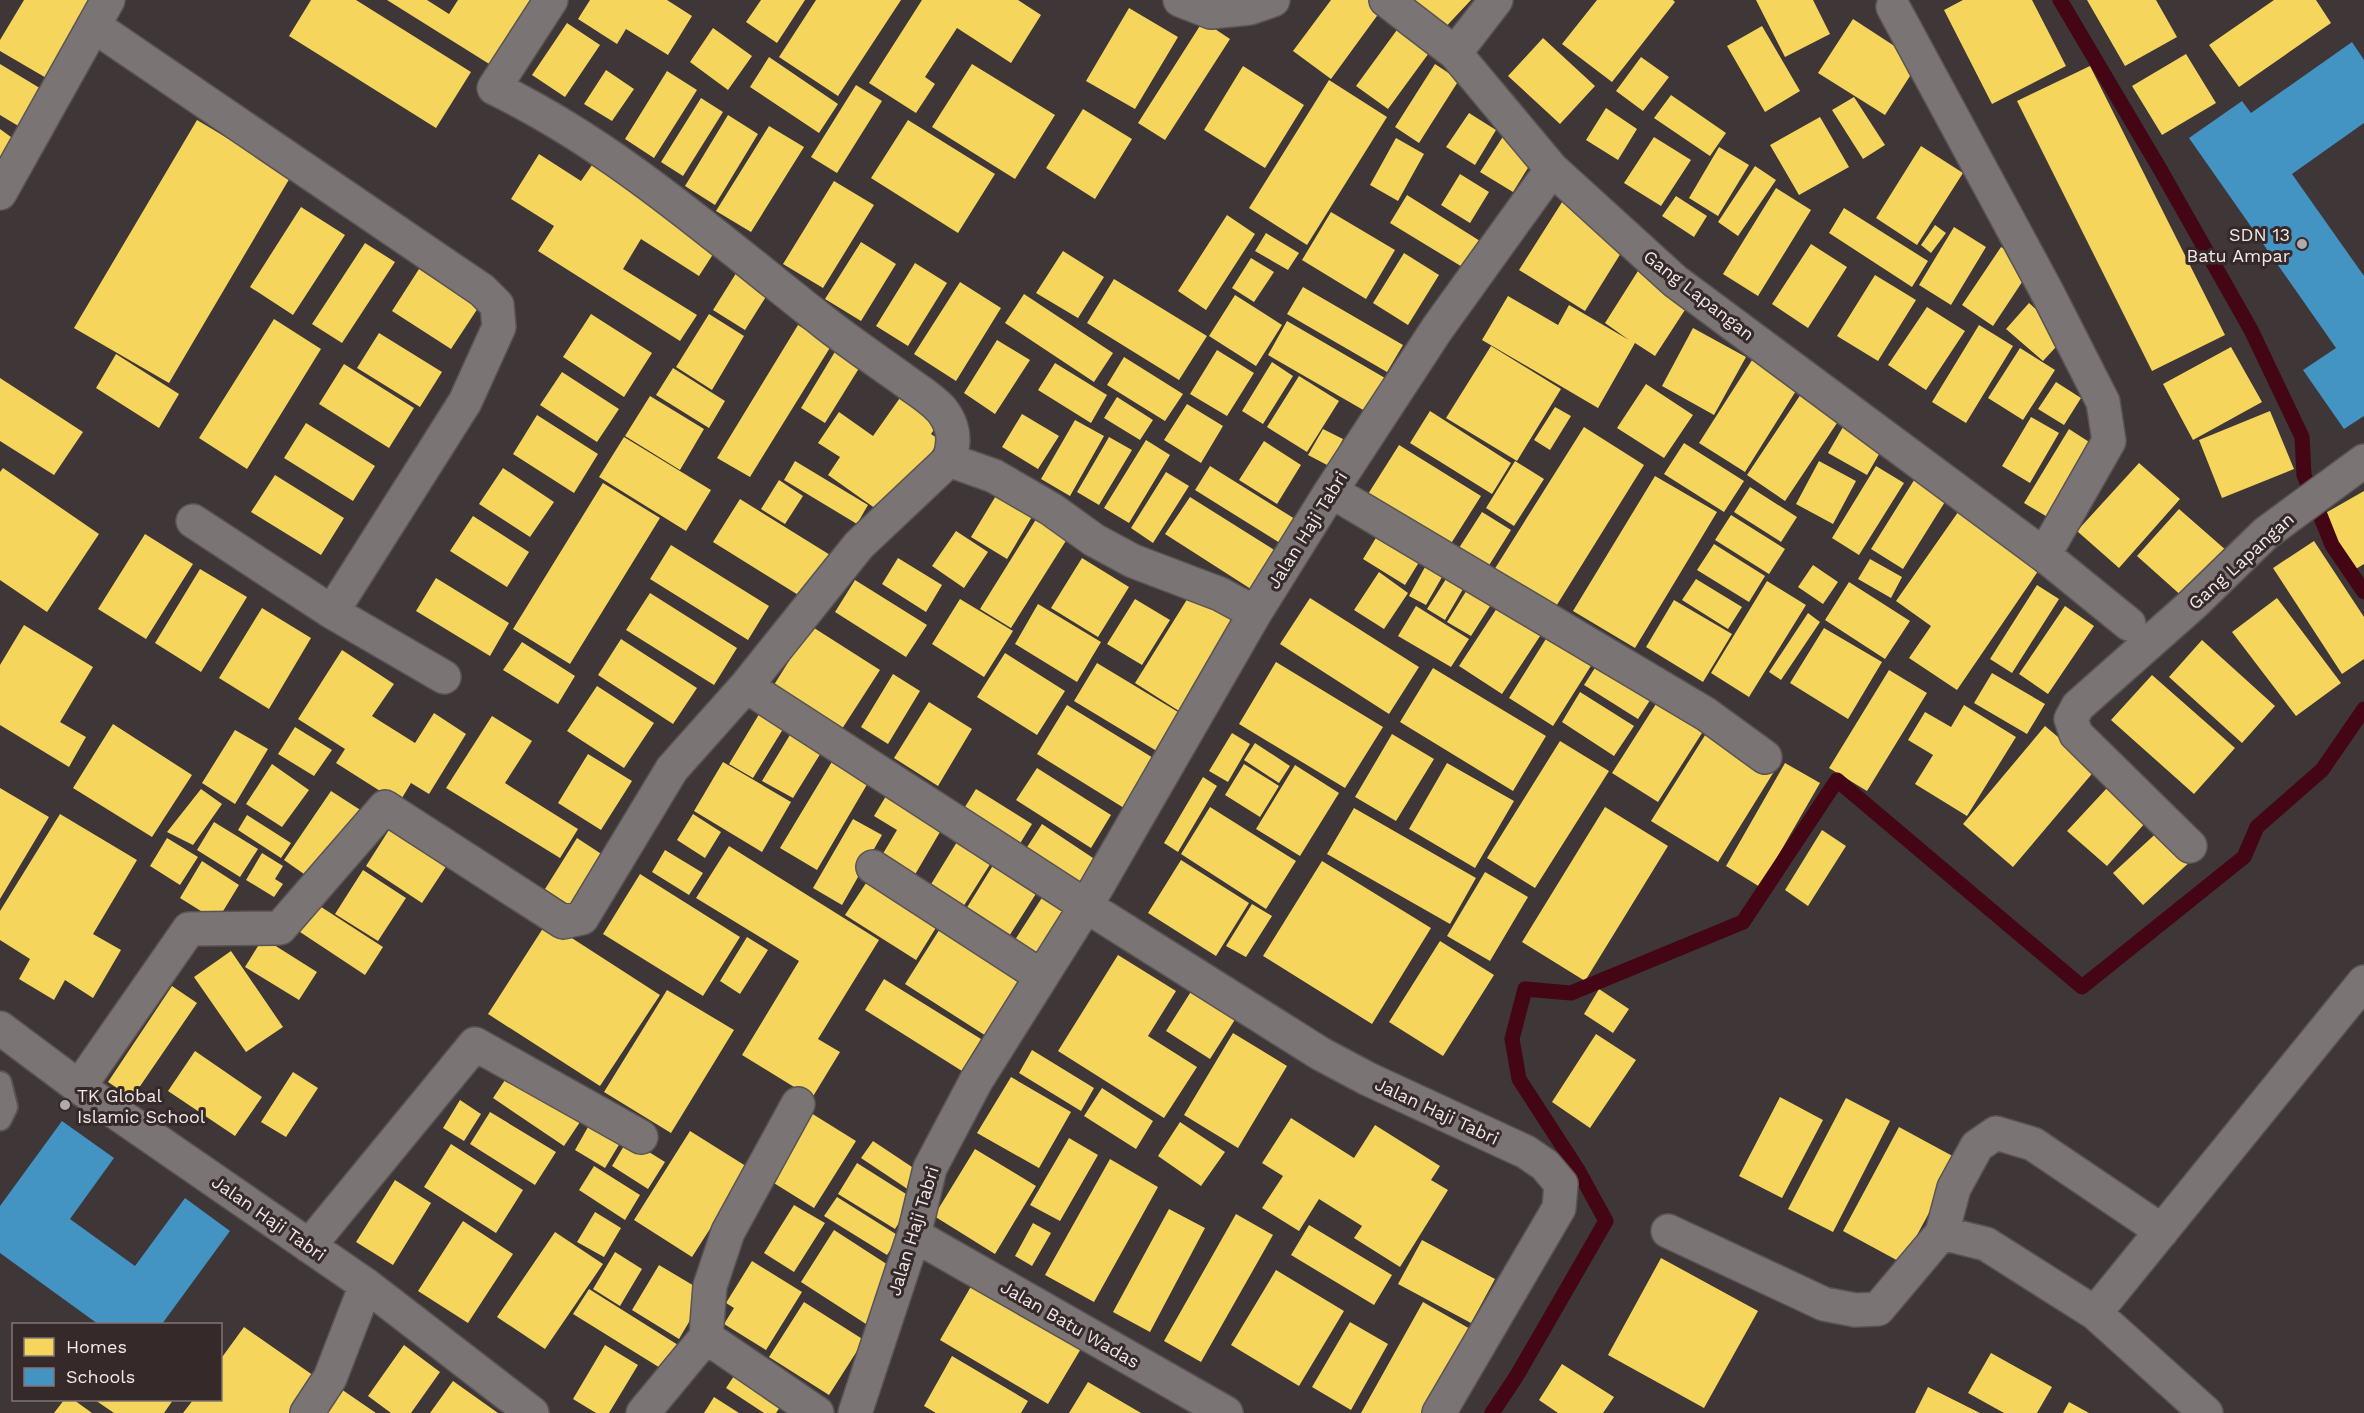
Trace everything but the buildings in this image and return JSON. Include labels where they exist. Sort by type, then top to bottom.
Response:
[{"type":"street","points":[[79,1087],[189,929],[280,928],[385,807],[563,921],[582,918],[672,769],[747,686],[859,545],[949,460],[955,445],[952,430],[941,410],[923,394],[825,323],[742,255],[634,172],[528,104],[494,87],[551,0]]},
{"type":"street","points":[[1180,0],[1211,12],[1250,8],[1273,0]]},
{"type":"street","name":"Gang Lapangan","points":[[1386,0],[1455,53],[1552,169],[1675,281],[2044,555],[2139,633],[2193,604],[2266,533],[2364,461]]},
{"type":"street","points":[[1455,53],[1496,0]]},
{"type":"street","points":[[1893,7],[2046,290],[2103,402],[2109,441],[2044,555]]},
{"type":"street","points":[[0,193],[101,13],[482,290],[497,305],[500,327],[465,402],[332,612]]},
{"type":"street","name":"Jalan Haji Tabri","points":[[855,1413],[914,1235],[930,1168],[976,1081],[1086,906],[1256,613],[1331,491],[1437,329],[1552,169]]},
{"type":"street","points":[[949,460],[994,476],[1051,509],[1094,540],[1133,561],[1220,594],[1256,613]]},
{"type":"street","points":[[1331,491],[1706,714],[1765,757]]},
{"type":"street","points":[[193,521],[332,612],[444,677]]},
{"type":"street","points":[[2139,633],[2078,706],[2071,720],[2076,734],[2190,846]]},
{"type":"street","points":[[747,686],[1086,906]]},
{"type":"street","points":[[873,867],[1041,976]]},
{"type":"street","name":"Jalan Haji Tabri","points":[[1086,906],[1321,1054],[1368,1080],[1526,1152],[1545,1165],[1561,1184],[1559,1208],[1439,1413]]},
{"type":"street","points":[[2095,1313],[2364,982]]},
{"type":"street","name":"Jalan Haji Tabri","points":[[0,1028],[79,1087],[366,1285],[532,1413]]},
{"type":"street","points":[[309,1246],[475,1044],[641,1137]]},
{"type":"street","points":[[643,1413],[706,1337],[710,1286],[728,1232],[798,1104]]},
{"type":"street","points":[[1668,1231],[1824,1304],[1855,1310],[1878,1310],[1942,1233],[1954,1188],[1977,1146],[1996,1133],[2033,1144],[2162,1231]]},
{"type":"street","points":[[1942,1233],[1986,1244],[2095,1313],[2206,1413]]},
{"type":"street","name":"Jalan Batu Wadas","points":[[914,1235],[1226,1413]]},
{"type":"street","points":[[307,1413],[330,1378],[366,1285]]},
{"type":"street","points":[[706,1337],[817,1413]]},
{"type":"lane","points":[[0,1083],[6,1107],[0,1119]]},
{"type":"waterway","points":[[2060,0],[2160,169],[2251,330],[2302,437],[2304,475],[2332,545],[2364,592]]},
{"type":"waterway","points":[[1492,1413],[1516,1377],[1606,1221],[1578,1170],[1519,1079],[1512,1039],[1525,989],[1571,993],[1743,922],[1837,780],[2082,987],[2244,857],[2257,827],[2322,770],[2364,709]]},
{"type":"place","name":"SDN 13 Batu Ampar","points":[[2302,244]]},
{"type":"place","name":"TK Global Islamic School","points":[[65,1105]]}]
